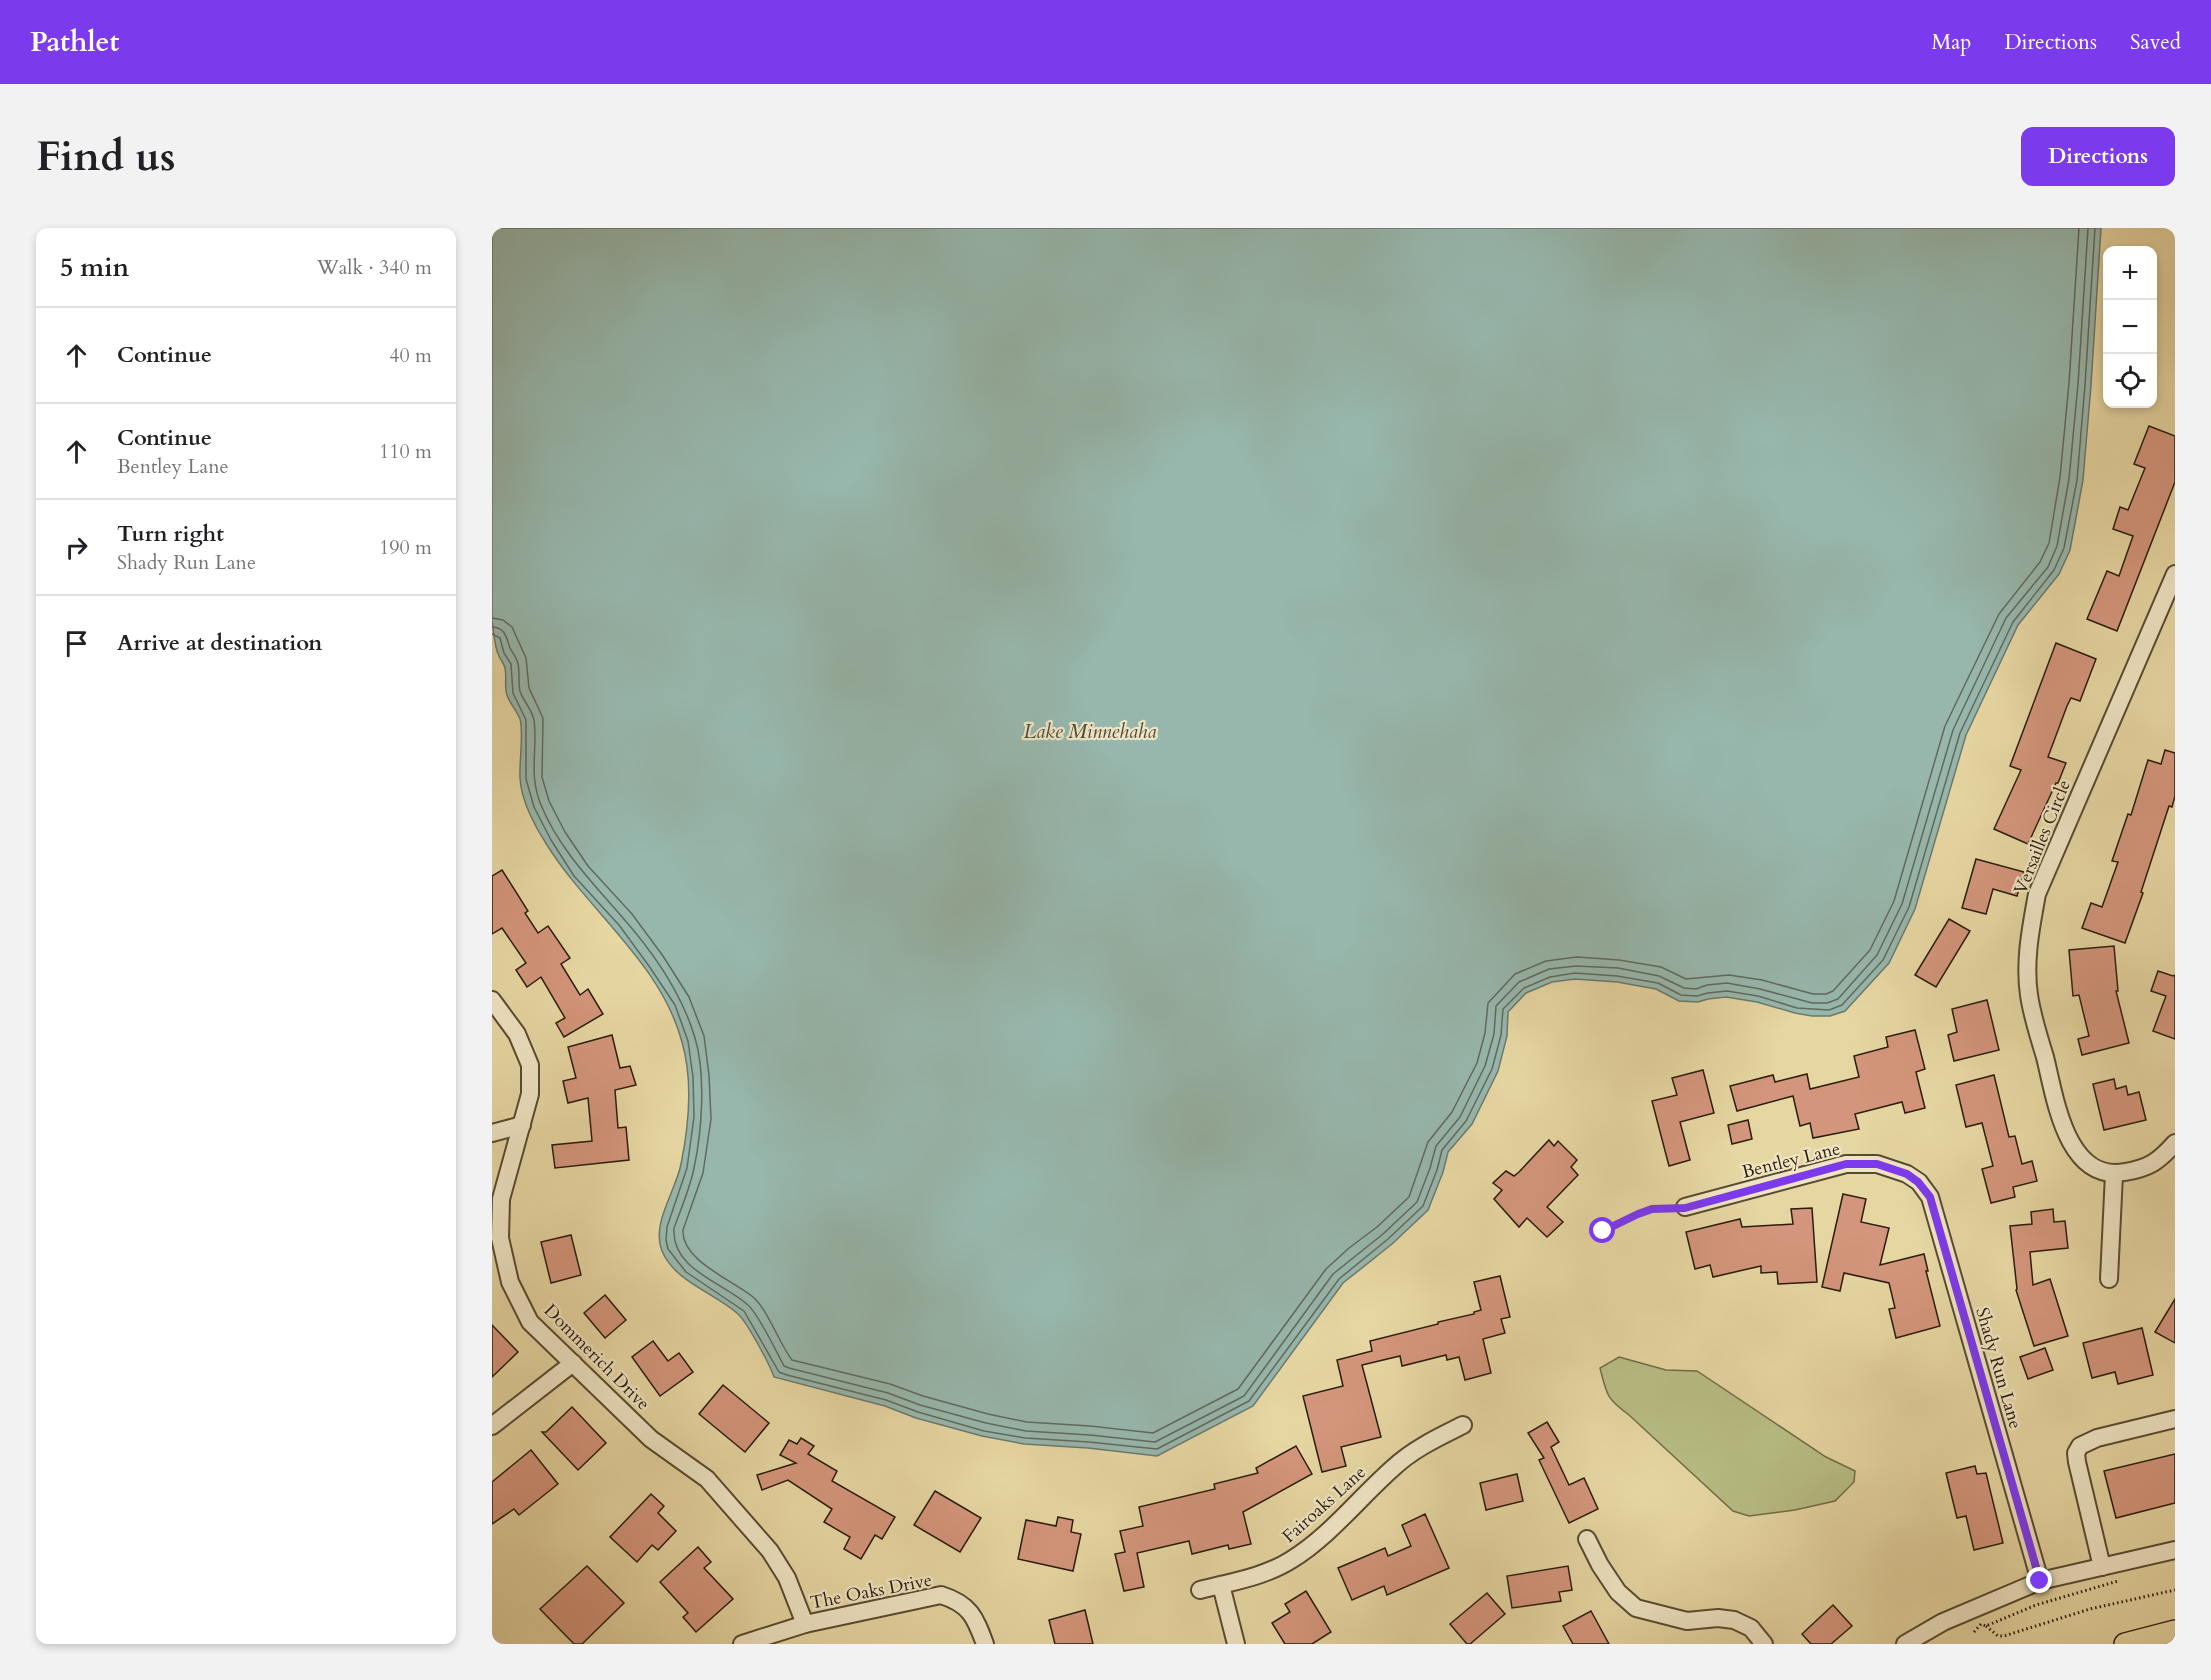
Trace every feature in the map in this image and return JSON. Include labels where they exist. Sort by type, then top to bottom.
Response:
[{"type":"main road","points":[[2125,1644],[2175,1631]]},
{"type":"street","name":"Versailles Circle","points":[[2114,1174],[2091,1167],[2073,1148],[2061,1124],[2029,995],[2028,945],[2037,894],[2175,574]]},
{"type":"street","name":"Dommerich Drive","points":[[492,1000],[517,1034],[530,1065],[530,1094],[501,1199],[500,1238],[510,1282],[530,1322],[651,1439],[706,1479],[770,1551],[787,1578],[805,1624]]},
{"type":"street","points":[[492,1133],[522,1125]]},
{"type":"street","points":[[2109,1279],[2114,1174],[2144,1169],[2161,1159],[2175,1143]]},
{"type":"street","name":"Bentley Lane","points":[[1685,1208],[1846,1164],[1877,1164],[1907,1174]]},
{"type":"street","name":"Shady Run Lane","points":[[1907,1174],[1918,1182],[1930,1197],[2040,1581]]},
{"type":"street","points":[[492,1426],[573,1363]]},
{"type":"street","points":[[2102,1567],[2076,1453],[2080,1446],[2097,1438],[2175,1419]]},
{"type":"street","name":"Fairoaks Lane","points":[[1200,1590],[1254,1577],[1291,1560],[1320,1538],[1394,1466],[1427,1443],[1463,1425]]},
{"type":"street","points":[[1587,1539],[1600,1565],[1618,1592],[1635,1608],[1687,1621],[1718,1618],[1734,1620],[1751,1628],[1764,1644]]},
{"type":"street","points":[[1905,1644],[1943,1622],[2040,1581],[2175,1550]]},
{"type":"street","points":[[1221,1585],[1236,1644]]},
{"type":"street","name":"The Oaks Drive","points":[[742,1644],[805,1624],[941,1595],[958,1600],[975,1616],[985,1644]]},
{"type":"path","points":[[1603,1231],[1652,1209],[1685,1208]]},
{"type":"path","points":[[1986,1626],[2036,1605],[2120,1580]]},
{"type":"path","points":[[1980,1629],[2004,1636],[2090,1609],[2175,1590]]},
{"type":"path","points":[[1992,1623],[1993,1633]]},
{"type":"path","points":[[1974,1632],[1981,1624],[1993,1633]]},
{"type":"green space","points":[[1619,1357],[1666,1370],[1697,1371],[1826,1457],[1855,1471],[1854,1482],[1835,1501],[1795,1510],[1749,1516],[1733,1511],[1612,1400],[1606,1390],[1600,1368]]},
{"type":"water","name":"Lake Minnehaha","points":[[492,228],[2101,228],[2083,480],[2070,550],[2059,574],[2018,625],[1966,735],[1915,909],[1889,963],[1845,1011],[1830,1016],[1812,1016],[1757,1002],[1726,997],[1698,1002],[1679,1001],[1656,989],[1617,982],[1575,979],[1552,982],[1526,993],[1508,1012],[1507,1036],[1498,1071],[1472,1124],[1448,1152],[1428,1210],[1392,1244],[1343,1283],[1253,1406],[1157,1456],[1024,1444],[982,1436],[916,1418],[885,1406],[774,1377],[758,1344],[738,1314],[676,1271],[662,1251],[659,1240],[662,1218],[681,1164],[688,1118],[688,1072],[682,1042],[672,1014],[658,987],[564,869],[533,822],[521,786],[522,732],[520,719],[507,695],[505,668],[495,643],[492,621]]},
{"type":"building","points":[[2149,426],[2175,436],[2175,482],[2117,631],[2087,619],[2107,571],[2119,576],[2133,536],[2113,529],[2120,507],[2128,510],[2145,468],[2134,464]]},
{"type":"building","points":[[2056,643],[2096,659],[2080,701],[2071,698],[2067,706],[2048,757],[2066,763],[2028,844],[1994,829],[2021,770],[2010,766]]},
{"type":"building","points":[[2165,750],[2175,753],[2175,796],[2172,807],[2169,806],[2141,892],[2143,893],[2125,943],[2082,928],[2091,903],[2102,907],[2118,862],[2112,861],[2128,814],[2131,815],[2148,760],[2161,764]]},
{"type":"building","points":[[1976,859],[2024,872],[2017,896],[1993,889],[1986,914],[1962,908]]},
{"type":"building","points":[[502,870],[528,911],[525,913],[538,933],[548,926],[570,958],[561,964],[580,995],[588,989],[603,1014],[564,1037],[556,1023],[565,1018],[541,977],[527,987],[516,970],[526,963],[502,928],[492,934],[492,876]]},
{"type":"building","points":[[1949,919],[1970,931],[1936,987],[1915,975]]},
{"type":"building","points":[[2114,946],[2118,991],[2116,991],[2129,1043],[2082,1055],[2078,1039],[2089,1036],[2079,995],[2073,996],[2069,950]]},
{"type":"building","points":[[2158,971],[2175,975],[2175,1039],[2153,1031],[2166,996],[2151,991]]},
{"type":"building","points":[[1987,1000],[1999,1050],[1954,1061],[1948,1035],[1957,1032],[1952,1009]]},
{"type":"building","points":[[1915,1030],[1925,1069],[1916,1072],[1925,1108],[1905,1113],[1902,1102],[1855,1114],[1859,1129],[1813,1138],[1810,1123],[1800,1126],[1793,1096],[1737,1111],[1730,1086],[1773,1075],[1775,1082],[1807,1074],[1810,1089],[1859,1077],[1854,1056],[1888,1047],[1886,1037]]},
{"type":"building","points":[[612,1035],[620,1068],[630,1066],[636,1085],[615,1090],[618,1128],[626,1127],[629,1160],[555,1168],[552,1145],[592,1141],[588,1098],[568,1103],[563,1081],[576,1078],[568,1047]]},
{"type":"building","points":[[1703,1070],[1714,1113],[1680,1122],[1690,1160],[1669,1166],[1652,1101],[1677,1095],[1672,1078]]},
{"type":"building","points":[[1994,1075],[2009,1137],[2015,1136],[2022,1164],[2032,1161],[2037,1181],[2013,1187],[2015,1197],[1991,1203],[1982,1169],[1993,1166],[1982,1123],[1966,1127],[1956,1085]]},
{"type":"building","points":[[2114,1079],[2116,1089],[2126,1086],[2128,1095],[2139,1092],[2146,1120],[2104,1130],[2093,1084]]},
{"type":"building","points":[[1748,1120],[1752,1139],[1732,1144],[1728,1125]]},
{"type":"building","points":[[1549,1140],[1554,1146],[1558,1141],[1577,1160],[1571,1167],[1578,1175],[1547,1207],[1563,1222],[1547,1237],[1527,1218],[1519,1227],[1494,1199],[1502,1190],[1493,1183],[1506,1171],[1514,1176]]},
{"type":"building","points":[[1843,1194],[1866,1199],[1861,1222],[1889,1228],[1880,1265],[1924,1254],[1940,1326],[1896,1338],[1889,1309],[1895,1308],[1889,1283],[1844,1273],[1840,1291],[1822,1287]]},
{"type":"building","points":[[1812,1208],[1817,1282],[1778,1284],[1777,1272],[1761,1273],[1761,1266],[1713,1277],[1710,1265],[1695,1269],[1686,1232],[1740,1219],[1742,1227],[1793,1224],[1791,1209]]},
{"type":"building","points":[[2053,1209],[2054,1222],[2065,1221],[2068,1248],[2030,1252],[2033,1285],[2050,1279],[2068,1336],[2034,1346],[2016,1290],[2010,1226],[2032,1224],[2031,1212]]},
{"type":"building","points":[[571,1235],[581,1275],[551,1283],[541,1242]]},
{"type":"building","points":[[1500,1276],[1510,1317],[1501,1319],[1505,1333],[1483,1339],[1491,1373],[1465,1380],[1459,1357],[1447,1360],[1446,1355],[1402,1366],[1400,1356],[1362,1365],[1381,1437],[1341,1447],[1346,1466],[1322,1472],[1303,1396],[1343,1386],[1337,1360],[1372,1351],[1370,1341],[1474,1314],[1481,1310],[1474,1282]]},
{"type":"building","points":[[605,1295],[626,1320],[605,1338],[584,1313]]},
{"type":"building","points":[[2175,1299],[2175,1343],[2155,1332]]},
{"type":"building","points":[[492,1325],[518,1352],[492,1377]]},
{"type":"building","points":[[2142,1328],[2153,1375],[2118,1384],[2115,1372],[2092,1378],[2083,1343]]},
{"type":"building","points":[[653,1341],[668,1361],[679,1353],[693,1372],[660,1396],[632,1357]]},
{"type":"building","points":[[2045,1348],[2053,1370],[2028,1379],[2020,1357]]},
{"type":"building","points":[[723,1385],[769,1423],[745,1452],[699,1414]]},
{"type":"building","points":[[572,1407],[606,1443],[578,1470],[542,1432],[546,1432]]},
{"type":"building","points":[[1547,1422],[1559,1442],[1551,1447],[1569,1485],[1584,1478],[1598,1509],[1569,1523],[1539,1460],[1544,1458],[1528,1433]]},
{"type":"building","points":[[801,1438],[814,1446],[808,1454],[837,1471],[832,1481],[895,1517],[882,1539],[875,1535],[861,1559],[844,1549],[850,1537],[824,1522],[832,1509],[788,1480],[762,1490],[757,1475],[796,1463],[780,1455],[789,1440],[797,1444]]},
{"type":"building","points":[[1296,1446],[1312,1474],[1243,1512],[1251,1544],[1229,1549],[1228,1545],[1192,1554],[1189,1541],[1137,1553],[1144,1587],[1124,1591],[1115,1554],[1125,1552],[1120,1531],[1143,1526],[1139,1507],[1215,1489],[1214,1484],[1258,1473],[1256,1468]]},
{"type":"building","points":[[531,1450],[558,1484],[519,1515],[514,1509],[492,1524],[492,1482]]},
{"type":"building","points":[[2175,1454],[2175,1503],[2116,1518],[2104,1471]]},
{"type":"building","points":[[1975,1466],[1977,1474],[1986,1473],[2003,1543],[1974,1550],[1966,1516],[1957,1518],[1946,1473]]},
{"type":"building","points":[[1517,1474],[1523,1501],[1486,1510],[1480,1483]]},
{"type":"building","points":[[935,1491],[981,1518],[960,1552],[914,1525]]},
{"type":"building","points":[[651,1494],[664,1506],[658,1513],[676,1531],[658,1550],[652,1545],[637,1562],[610,1537]]},
{"type":"building","points":[[1425,1514],[1449,1568],[1387,1595],[1384,1586],[1352,1600],[1338,1568],[1385,1548],[1388,1556],[1411,1546],[1402,1525]]},
{"type":"building","points":[[1058,1517],[1073,1520],[1071,1532],[1081,1534],[1073,1571],[1018,1559],[1026,1520],[1056,1526]]},
{"type":"building","points":[[698,1547],[711,1562],[704,1568],[733,1599],[696,1632],[683,1617],[688,1613],[660,1582]]},
{"type":"building","points":[[587,1566],[624,1603],[582,1644],[574,1644],[540,1609]]},
{"type":"building","points":[[1568,1566],[1572,1590],[1559,1592],[1561,1601],[1512,1608],[1507,1576]]},
{"type":"building","points":[[1306,1591],[1331,1632],[1312,1644],[1285,1644],[1272,1623],[1290,1612],[1285,1604]]},
{"type":"building","points":[[1487,1593],[1505,1614],[1470,1644],[1467,1644],[1450,1624]]},
{"type":"building","points":[[1833,1605],[1852,1626],[1831,1644],[1811,1644],[1802,1634]]},
{"type":"building","points":[[1085,1610],[1093,1644],[1055,1644],[1049,1620]]},
{"type":"building","points":[[1591,1611],[1609,1644],[1573,1644],[1563,1626]]},
{"type":"route","points":[[1603,1231],[1652,1209],[1685,1208],[1846,1164],[1877,1164],[1907,1174],[1918,1182],[1930,1197],[2040,1581]]}]
